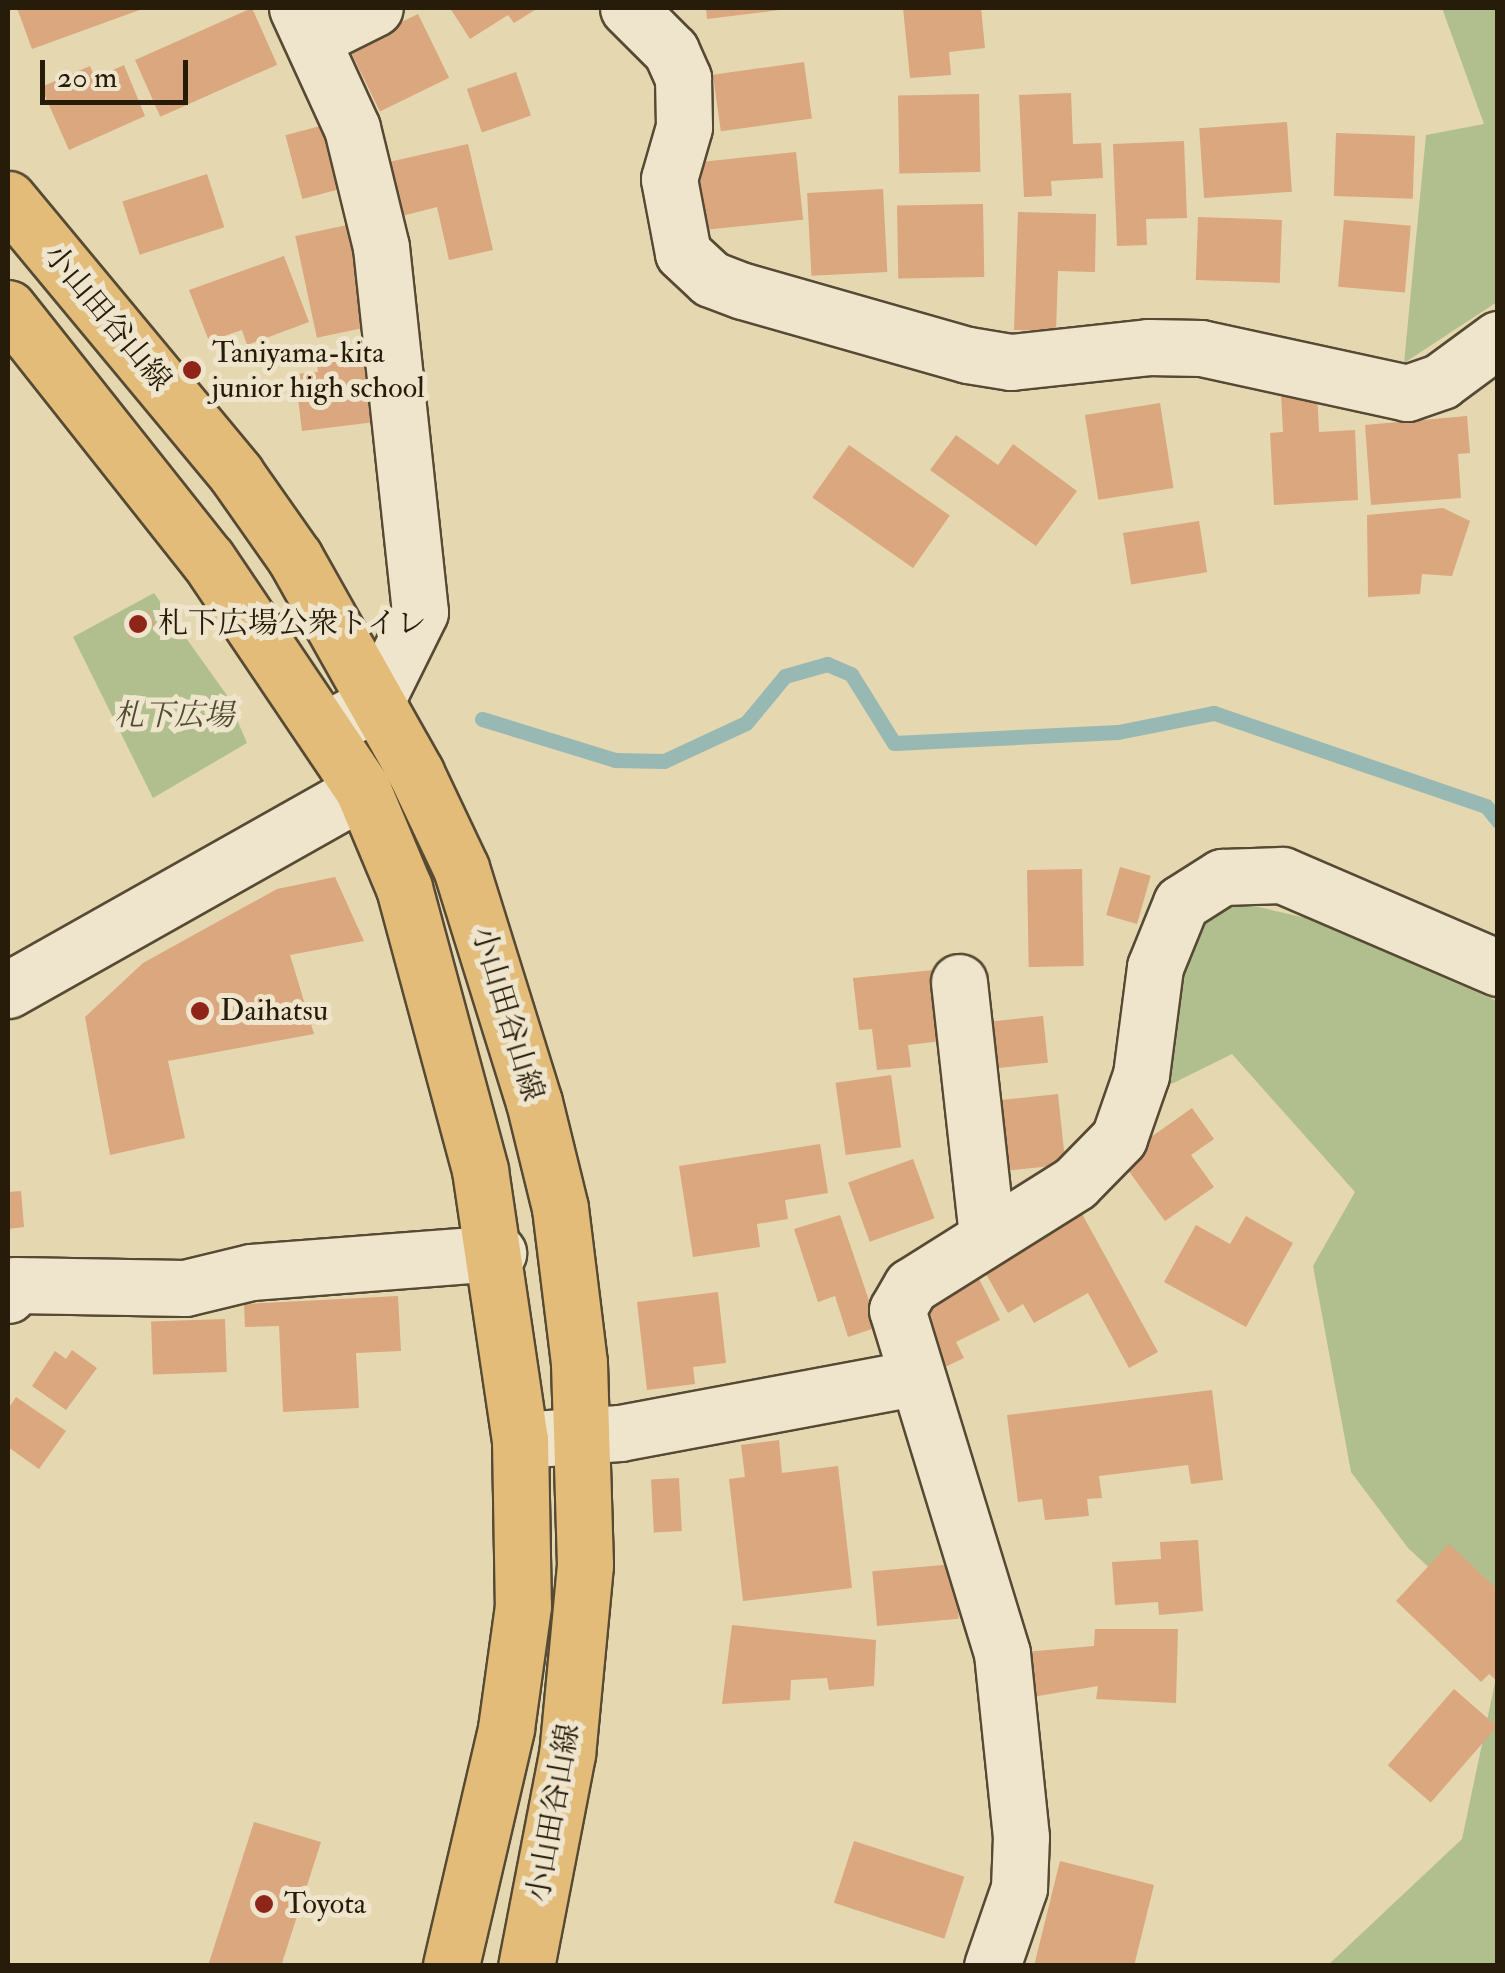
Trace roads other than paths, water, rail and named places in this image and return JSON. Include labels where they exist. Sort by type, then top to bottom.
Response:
[{"type":"main road","name":"小山田谷山線","points":[[8,199],[236,474],[294,558],[461,868],[534,1102],[560,1208],[585,1436],[585,1565],[573,1706],[526,1966]]},
{"type":"main road","name":"小山田谷山線","points":[[8,308],[155,488],[325,730],[363,790],[404,888],[498,1253],[520,1440],[523,1606],[506,1729],[451,1966]]},
{"type":"street","points":[[325,730],[375,703],[420,612],[381,247],[352,128],[305,23],[374,8]]},
{"type":"street","points":[[628,8],[671,51],[683,78],[684,126],[669,179],[684,253],[711,279],[968,356],[1011,362],[1108,349],[1201,348],[1406,393],[1441,381],[1498,339]]},
{"type":"street","points":[[8,990],[363,790]]},
{"type":"street","points":[[992,1966],[1019,1888],[1021,1837],[1002,1653],[914,1378],[897,1310],[911,1286],[1075,1183],[1118,1138],[1141,1075],[1162,951],[1181,903],[1222,876],[1282,875],[1498,968]]},
{"type":"street","points":[[959,982],[987,1236]]},
{"type":"street","points":[[8,1295],[15,1285],[185,1288],[250,1272],[498,1253]]},
{"type":"street","points":[[520,1440],[585,1436],[914,1378]]},
{"type":"waterway","points":[[482,719],[615,760],[664,761],[746,723],[785,676],[827,664],[851,674],[894,743],[1118,732],[1214,713],[1486,806],[1498,821]]},
{"type":"place","name":"Taniyama-kita junior high school","points":[[192,370]]},
{"type":"place","name":"札下広場公衆トイレ","points":[[138,624]]},
{"type":"place","name":"Daihatsu","points":[[200,1011]]},
{"type":"place","name":"Toyota","points":[[264,1904]]},
{"type":"park label","name":"札下広場","points":[[174,716]]}]
